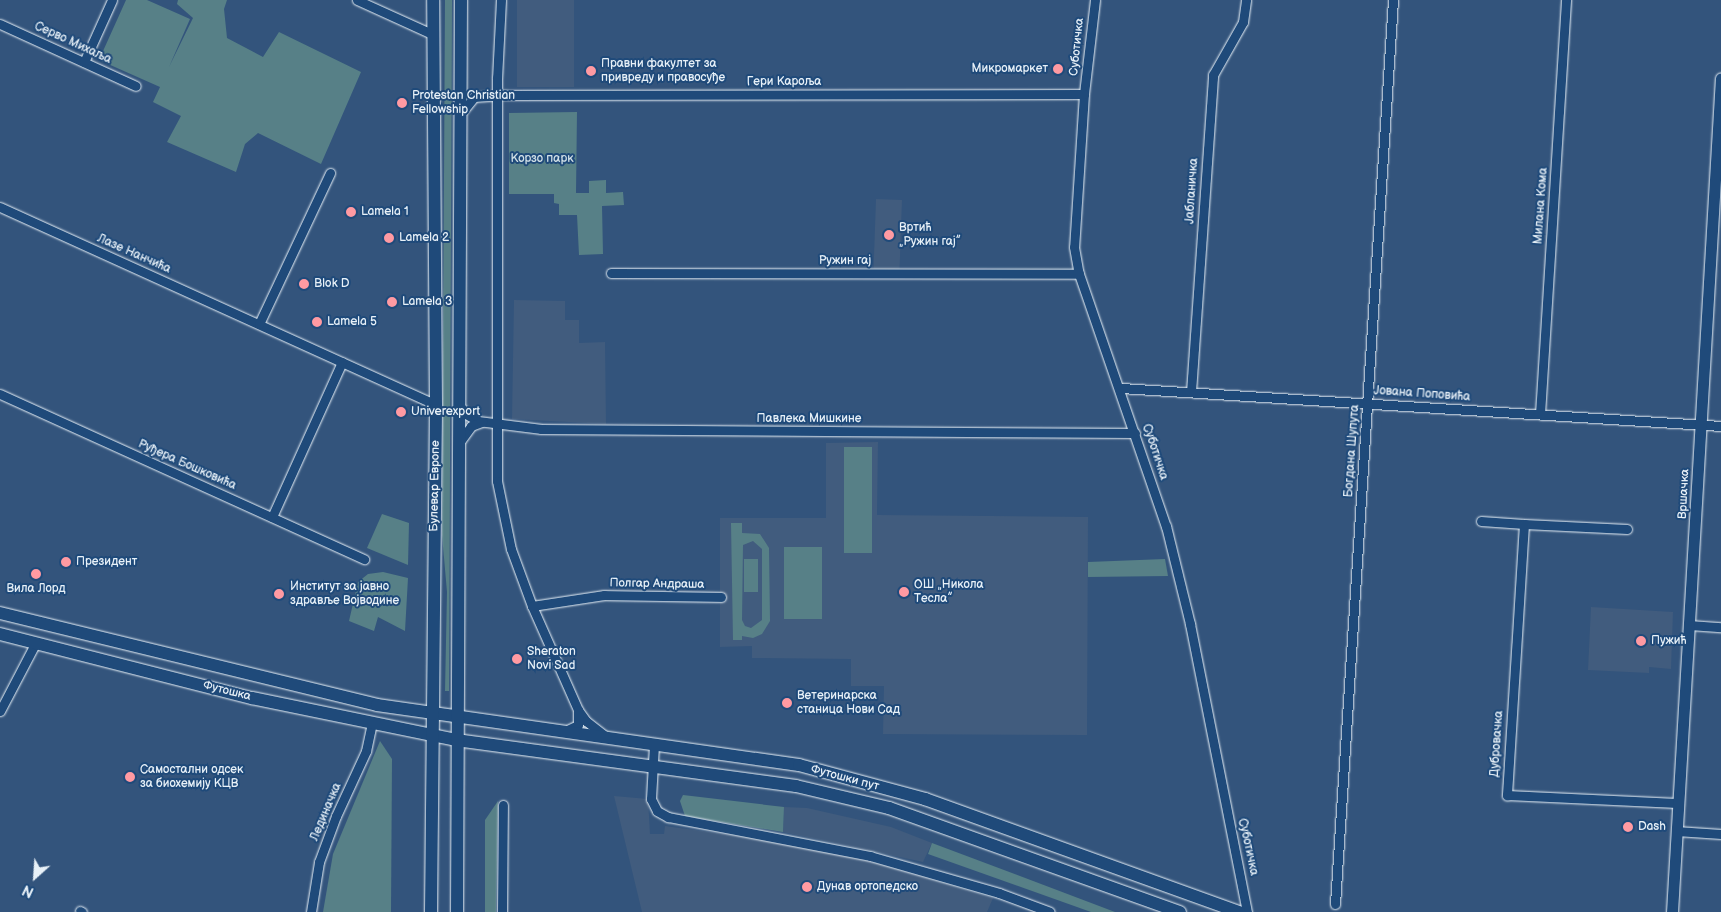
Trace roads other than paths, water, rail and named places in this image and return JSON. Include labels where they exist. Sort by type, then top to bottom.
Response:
[{"type":"main road","name":"Булевар Европе","points":[[432,912],[436,405],[433,0]]},
{"type":"main road","name":"Булевар Европе","points":[[457,912],[456,717],[460,445],[461,0]]},
{"type":"main road","name":"Футошка","points":[[0,613],[377,705],[433,714]]},
{"type":"main road","name":"Футошка","points":[[0,634],[252,698],[456,740]]},
{"type":"main road","name":"Футошки пут","points":[[433,714],[798,765],[925,799],[1238,912]]},
{"type":"main road","name":"Футошки пут","points":[[456,740],[796,786],[889,808],[1180,912]]},
{"type":"street","points":[[84,62],[112,0]]},
{"type":"street","points":[[357,0],[432,34]]},
{"type":"street","points":[[501,0],[497,95],[497,481],[502,516],[532,606],[578,710],[586,721],[608,738]]},
{"type":"street","name":"Суботичка","points":[[1095,0],[1084,94],[1074,247],[1079,274],[1120,388],[1166,526],[1190,624],[1247,912]]},
{"type":"street","name":"Јабланичка","points":[[1191,392],[1213,75],[1243,22],[1246,0]]},
{"type":"street","name":"Богдана Шупута","points":[[1335,904],[1393,0]]},
{"type":"street","name":"Милана Кома","points":[[1540,414],[1566,0]]},
{"type":"street","name":"Серво Михаља","points":[[0,24],[136,86]]},
{"type":"street","name":"Вршачка","points":[[1672,912],[1721,78]]},
{"type":"street","points":[[460,82],[470,91],[483,96]]},
{"type":"street","name":"Гери Кароља","points":[[483,96],[1084,94]]},
{"type":"street","points":[[460,114],[471,99],[483,96]]},
{"type":"street","points":[[258,324],[330,173]]},
{"type":"street","name":"Лазе Нанчића","points":[[0,207],[436,405]]},
{"type":"street","name":"Ружин гај","points":[[611,273],[1079,274]]},
{"type":"street","points":[[272,516],[342,362]]},
{"type":"street","name":"Јована Поповића","points":[[1120,388],[1721,426]]},
{"type":"street","name":"Руђера Бошковића","points":[[0,394],[364,559]]},
{"type":"street","name":"Павлека Мишкине","points":[[460,406],[468,416],[482,422],[541,429],[1135,434]]},
{"type":"street","points":[[460,445],[466,430],[482,422]]},
{"type":"street","points":[[1481,521],[1627,530]]},
{"type":"street","name":"Дубровачка","points":[[1524,524],[1507,795],[1677,803]]},
{"type":"street","name":"Полгар Андраша","points":[[532,606],[604,595],[721,597]]},
{"type":"street","points":[[1689,625],[1721,627]]},
{"type":"street","points":[[0,711],[35,644]]},
{"type":"street","points":[[562,732],[578,725],[578,710]]},
{"type":"street","name":"Лединачка","points":[[311,912],[319,862],[336,816],[366,751],[372,723]]},
{"type":"street","points":[[654,745],[651,799],[657,811],[668,817],[870,856],[999,893],[1050,912]]},
{"type":"street","points":[[502,912],[503,805]]},
{"type":"street","points":[[1676,831],[1721,834]]},
{"type":"place","name":"Микромаркет","points":[[1058,69]]},
{"type":"place","name":"Правни факултет за привреду и правосуђе","points":[[591,71]]},
{"type":"place","name":"Protestan Christian Fellowship","points":[[402,103]]},
{"type":"place","name":"Lamela 1","points":[[351,212]]},
{"type":"place","name":"Вртић „Ружин гај”","points":[[889,235]]},
{"type":"place","name":"Lamela 2","points":[[389,238]]},
{"type":"place","name":"Blok D","points":[[304,284]]},
{"type":"place","name":"Lamela 3","points":[[392,302]]},
{"type":"place","name":"Lamela 5","points":[[317,322]]},
{"type":"place","name":"Univerexport","points":[[401,412]]},
{"type":"place","name":"Президент","points":[[66,562]]},
{"type":"place","name":"Вила Лорд","points":[[36,574]]},
{"type":"place","name":"ОШ „Никола Тесла”","points":[[904,592]]},
{"type":"place","name":"Институт за јавно здравље Војводине","points":[[279,594]]},
{"type":"place","name":"Пужић","points":[[1641,641]]},
{"type":"place","name":"Sheraton Novi Sad","points":[[517,659]]},
{"type":"place","name":"Ветеринарска станица Нови Сад","points":[[787,703]]},
{"type":"place","name":"Самостални одсек за биохемију КЦВ","points":[[130,777]]},
{"type":"place","name":"Dash","points":[[1628,827]]},
{"type":"place","name":"Дунав ортопедско","points":[[807,887]]},
{"type":"park label","name":"Корзо парк","points":[[542,159]]}]
